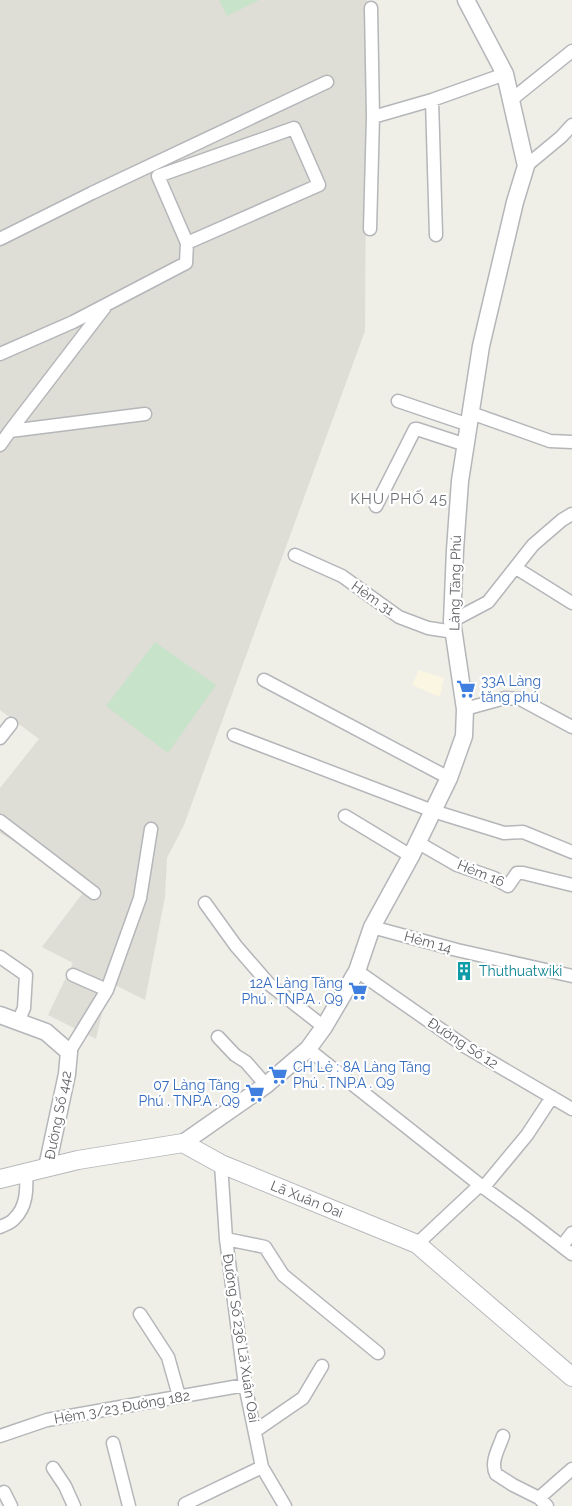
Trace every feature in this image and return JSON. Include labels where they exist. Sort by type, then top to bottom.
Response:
[{"type":"main road","points":[[0,1179],[78,1160],[183,1143]]},
{"type":"main road","name":"Lã Xuân Oai","points":[[183,1143],[220,1164],[417,1244],[572,1377]]},
{"type":"street","name":"Làng Tăng Phú","points":[[183,1143],[266,1085],[308,1049],[324,1028],[357,971],[372,927],[414,849],[449,778],[464,736],[465,709],[453,627],[459,491],[481,346],[515,202],[526,166],[505,74],[466,0]]},
{"type":"street","points":[[370,229],[373,117],[371,8]]},
{"type":"street","points":[[511,100],[572,50]]},
{"type":"street","points":[[373,117],[432,100],[505,74]]},
{"type":"street","points":[[0,239],[92,193],[327,82]]},
{"type":"street","points":[[432,100],[436,235]]},
{"type":"street","points":[[526,166],[567,139],[572,125]]},
{"type":"street","points":[[0,354],[73,322],[186,263],[187,243],[158,176],[294,128],[319,185],[187,243]]},
{"type":"street","points":[[0,445],[108,303]]},
{"type":"street","points":[[398,401],[550,441],[572,442]]},
{"type":"street","points":[[10,430],[145,414]]},
{"type":"street","points":[[376,506],[414,429],[466,445]]},
{"type":"street","points":[[453,627],[488,602],[533,545],[562,520],[572,514]]},
{"type":"street","name":"Hẻm 31","points":[[295,555],[342,576],[399,617],[428,628],[453,627]]},
{"type":"street","points":[[516,568],[572,603]]},
{"type":"street","points":[[264,680],[449,778]]},
{"type":"street","points":[[465,709],[505,698],[520,699],[572,727]]},
{"type":"street","points":[[0,738],[11,724]]},
{"type":"street","points":[[234,735],[433,811],[504,833],[523,832],[572,852]]},
{"type":"street","points":[[345,816],[414,849]]},
{"type":"street","points":[[0,821],[94,893]]},
{"type":"street","points":[[69,1052],[106,990],[140,898],[151,829]]},
{"type":"street","name":"Hẻm 16","points":[[414,849],[494,878],[508,886],[517,873],[572,885]]},
{"type":"street","points":[[205,903],[236,946],[269,984],[324,1028]]},
{"type":"street","name":"Hẻm 14","points":[[372,927],[457,950],[572,976]]},
{"type":"street","points":[[0,957],[26,975],[24,1008],[18,1022]]},
{"type":"street","name":"Đường Số 12","points":[[357,971],[466,1047],[572,1109]]},
{"type":"street","points":[[74,974],[106,990]]},
{"type":"street","name":"Đường Số 442","points":[[0,1014],[46,1032],[69,1052],[67,1074],[47,1167]]},
{"type":"street","points":[[218,1038],[235,1055],[246,1062],[266,1085]]},
{"type":"street","points":[[308,1049],[481,1186],[567,1250],[572,1233]]},
{"type":"street","points":[[417,1244],[481,1186],[527,1135],[552,1097]]},
{"type":"street","name":"Đường Số 236 Lã Xuân Oai","points":[[220,1164],[226,1240],[245,1385],[262,1467],[284,1506]]},
{"type":"street","points":[[0,1227],[14,1220],[23,1206],[27,1192],[26,1173]]},
{"type":"street","points":[[226,1240],[265,1247],[283,1275],[378,1352]]},
{"type":"street","points":[[140,1314],[164,1348],[179,1396]]},
{"type":"street","points":[[255,1431],[303,1398],[322,1366]]},
{"type":"street","name":"Hẻm 3/23 Đường 182","points":[[0,1436],[47,1420],[245,1385]]},
{"type":"street","points":[[503,1436],[494,1464],[496,1474],[543,1502],[572,1469]]},
{"type":"street","points":[[113,1443],[128,1506]]},
{"type":"street","points":[[185,1504],[262,1467]]},
{"type":"street","points":[[53,1468],[65,1486],[74,1506]]},
{"type":"street","points":[[1,1494],[11,1506]]},
{"type":"shaded area","points":[[0,0],[367,0],[365,331],[184,825],[167,858],[165,897],[145,1000],[109,982],[96,1039],[48,1015],[73,963],[42,947],[88,886],[0,833],[0,788],[39,739],[0,710]]},
{"type":"shaded area","points":[[419,670],[444,678],[440,697],[412,685]]},
{"type":"green space","points":[[219,0],[259,0],[227,16]]},
{"type":"green space","points":[[155,642],[216,685],[168,753],[106,706]]},
{"type":"place","name":"33A Làng tăng phú","points":[[466,689]]},
{"type":"place","name":"Thuthuatwiki","points":[[464,971]]},
{"type":"place","name":"12A Làng Tăng Phú . TNP.A . Q9","points":[[358,991]]},
{"type":"place","name":"CH Lẻ : 8A Làng Tăng Phú . TNP.A . Q9","points":[[278,1075]]},
{"type":"place","name":"07 Làng Tăng Phú . TNP.A . Q9","points":[[255,1093]]},
{"type":"district","name":"KHU PHỐ 45","points":[[399,499]]}]
